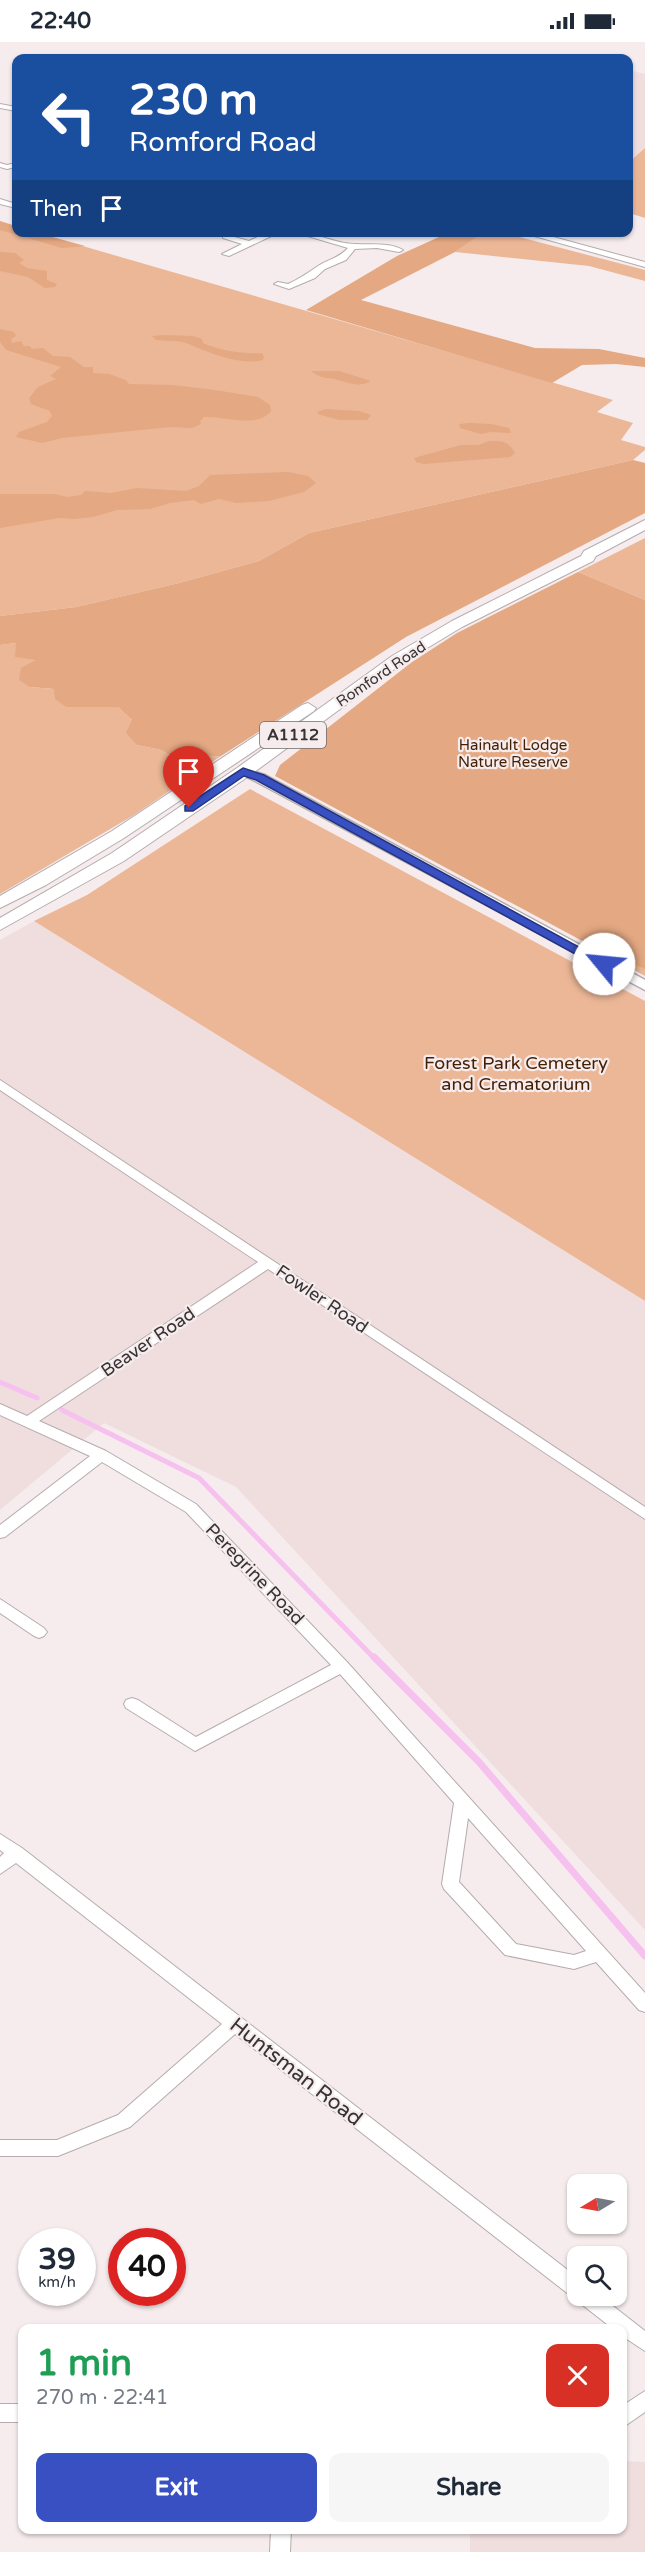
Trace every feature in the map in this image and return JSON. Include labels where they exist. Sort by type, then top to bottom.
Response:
[{"type":"main road","name":"Romford Road","points":[[0,903],[81,856],[220,768],[387,654],[448,620],[583,554],[589,554],[645,524]]},
{"type":"main road","name":"Romford Road","points":[[0,925],[117,857],[243,772],[398,660],[457,624],[588,558],[589,554]]},
{"type":"street","points":[[2,175],[4,166]]},
{"type":"street","points":[[229,237],[249,244]]},
{"type":"street","points":[[226,254],[265,237]]},
{"type":"street","points":[[316,237],[353,247],[377,246],[399,250]]},
{"type":"street","points":[[542,237],[645,265]]},
{"type":"street","points":[[278,284],[289,287],[312,276],[322,267],[343,258],[353,247]]},
{"type":"street","points":[[243,772],[260,778],[645,986]]},
{"type":"street","name":"Fowler Road","points":[[0,1084],[645,1514]]},
{"type":"street","name":"Beaver Road","points":[[28,1422],[267,1263]]},
{"type":"street","name":"Peregrine Road","points":[[0,1409],[101,1455],[191,1508],[342,1666],[645,2005]]},
{"type":"street","points":[[0,1533],[101,1455]]},
{"type":"street","points":[[0,1605],[39,1632]]},
{"type":"street","points":[[132,1704],[195,1745],[342,1666]]},
{"type":"street","points":[[463,1800],[450,1884],[511,1950],[574,1962],[598,1954]]},
{"type":"street","name":"Huntsman Road","points":[[0,1841],[567,2281]]},
{"type":"street","points":[[0,1867],[16,1853]]},
{"type":"street","points":[[0,2148],[58,2148],[124,2121],[234,2024]]},
{"type":"street","points":[[598,2306],[621,2324]]},
{"type":"street","points":[[627,2329],[645,2343]]},
{"type":"street","points":[[627,2415],[645,2400]]},
{"type":"street","points":[[0,2413],[18,2413]]},
{"type":"street","points":[[280,2552],[281,2534]]},
{"type":"shaded area","points":[[633,71],[645,74],[645,148],[633,159]]},
{"type":"shaded area","points":[[34,921],[645,1301],[645,1930],[236,1487],[104,1423],[0,1510],[0,940]]},
{"type":"shaded area","points":[[627,2461],[645,2462],[645,2552],[470,2552],[470,2534],[627,2534]]},
{"type":"green space","points":[[645,148],[645,218],[633,214],[633,159]]},
{"type":"green space","points":[[0,221],[12,229],[12,237],[52,237],[613,400],[597,412],[633,423],[621,440],[645,447],[645,450],[633,460],[309,533],[259,561],[179,583],[76,607],[0,616]]},
{"type":"green space","points":[[0,221],[12,225],[12,233],[0,230]]},
{"type":"green space","points":[[24,237],[52,237],[85,246],[62,248]]},
{"type":"green space","points":[[439,237],[476,237],[455,252],[361,300],[535,348],[599,349],[645,358],[645,367],[616,364],[582,365],[552,383],[306,310],[397,256]]},
{"type":"green space","points":[[475,237],[519,237],[645,270],[645,281],[589,266],[455,252]]},
{"type":"green space","points":[[0,252],[15,253],[24,260],[19,263],[27,268],[47,271],[47,280],[57,284],[55,287],[45,288],[28,277],[0,271]]},
{"type":"green space","points":[[0,329],[14,332],[16,336],[11,339],[12,343],[21,341],[24,346],[30,346],[32,349],[43,348],[53,356],[70,357],[84,367],[93,367],[93,373],[109,374],[126,380],[129,384],[173,385],[258,397],[270,405],[271,411],[265,416],[249,421],[204,417],[200,421],[201,424],[192,428],[170,427],[62,438],[42,443],[16,437],[19,432],[47,422],[52,416],[50,411],[31,404],[29,398],[38,387],[56,379],[50,376],[61,367],[6,350],[0,342]]},
{"type":"green space","points":[[152,336],[193,336],[217,348],[262,353],[264,357],[263,360],[255,361],[236,360],[177,341],[156,340]]},
{"type":"green space","points":[[311,371],[339,371],[371,381],[354,384],[321,377]]},
{"type":"green space","points":[[326,409],[359,411],[371,415],[367,420],[339,420],[317,412]]},
{"type":"green space","points":[[470,423],[509,428],[511,433],[481,434],[460,428],[459,424]]},
{"type":"green space","points":[[489,441],[504,442],[515,453],[510,457],[424,464],[416,462],[414,458],[461,445],[479,445]]},
{"type":"green space","points":[[633,460],[645,463],[645,513],[406,637],[221,756],[176,759],[161,750],[137,745],[126,733],[132,720],[118,707],[66,707],[55,699],[54,689],[30,687],[19,680],[21,668],[36,660],[15,657],[16,643],[0,645],[0,616],[76,607],[179,583],[259,561],[309,533]]},
{"type":"green space","points":[[288,472],[308,476],[316,483],[304,492],[269,501],[236,503],[219,499],[201,504],[194,500],[170,503],[150,509],[117,510],[93,517],[59,518],[0,528],[0,494],[55,494],[67,497],[81,495],[85,491],[111,493],[137,488],[186,491],[199,486],[210,475]]},
{"type":"green space","points":[[645,538],[645,600],[578,572]]},
{"type":"green space","name":"Hainault Lodge Nature Reserve","points":[[578,572],[645,600],[645,969],[594,939],[588,944],[275,776],[280,765],[412,662],[457,633]]},
{"type":"green space","points":[[16,643],[38,660],[30,687],[54,689],[66,707],[118,707],[132,720],[137,745],[161,750],[176,759],[221,756],[134,815],[0,894],[0,645]]},
{"type":"green space","name":"Forest Park Cemetery and Crematorium","points":[[250,789],[645,1001],[645,1301],[34,921],[87,895]]},
{"type":"green space","points":[[645,898],[645,976],[588,944]]},
{"type":"waterway","points":[[0,1382],[37,1398]]},
{"type":"waterway","points":[[62,1410],[199,1478],[375,1659]]},
{"type":"waterway","points":[[374,1657],[479,1762],[645,1956]]},
{"type":"route","points":[[189,808],[243,772],[260,778],[604,964]]}]
